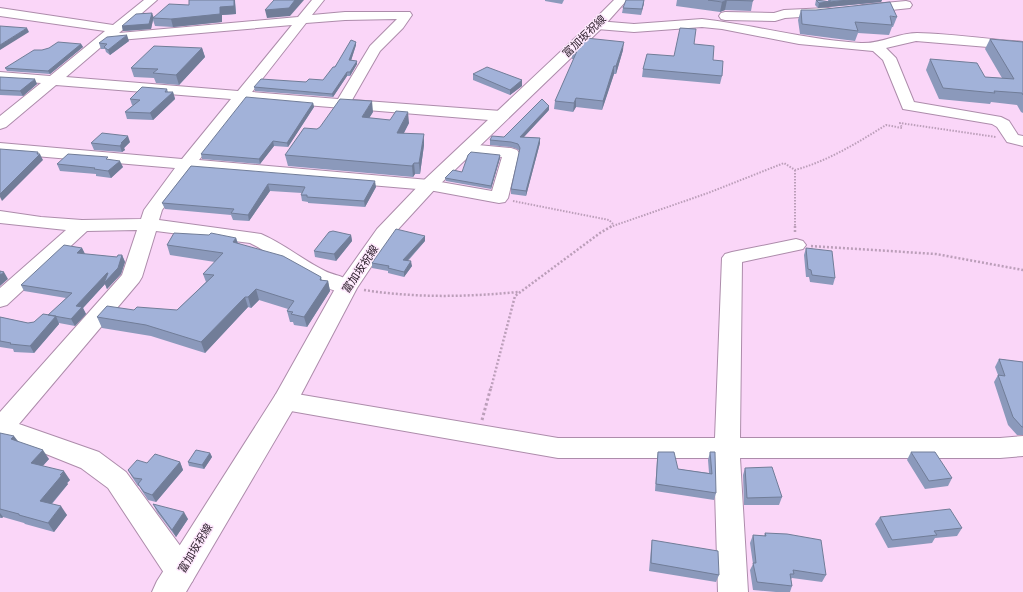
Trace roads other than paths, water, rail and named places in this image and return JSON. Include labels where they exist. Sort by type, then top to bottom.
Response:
[{"type":"main road","name":"富加坂祝線","points":[[175,582],[285,401],[347,287],[384,233],[429,186],[597,25],[621,0]]},
{"type":"street","points":[[0,124],[150,0]]},
{"type":"street","points":[[175,582],[117,480],[90,460],[24,435],[0,429],[132,276],[153,210],[187,164],[243,96],[268,61],[318,0]]},
{"type":"street","points":[[852,10],[906,5]]},
{"type":"street","points":[[695,15],[775,17],[784,14],[836,11]]},
{"type":"street","points":[[0,12],[115,29]]},
{"type":"street","points":[[104,38],[345,16],[406,15],[400,24],[375,49],[343,104]]},
{"type":"street","points":[[774,36],[775,17]]},
{"type":"street","points":[[597,25],[634,28],[702,23],[722,25],[799,40],[861,47],[876,47],[916,37],[1023,46]]},
{"type":"street","points":[[876,47],[883,51],[889,58],[908,106],[996,120],[1003,124],[1018,140]]},
{"type":"street","points":[[0,76],[501,116]]},
{"type":"street","points":[[0,148],[429,186],[499,198],[511,153],[467,149]]},
{"type":"street","points":[[0,217],[42,223],[82,226],[149,224],[254,238],[268,244],[317,275],[347,287]]},
{"type":"street","points":[[0,300],[82,226]]},
{"type":"street","points":[[733,592],[727,448],[732,258],[796,245]]},
{"type":"street","points":[[285,401],[558,448],[1000,448],[1023,446]]}]
